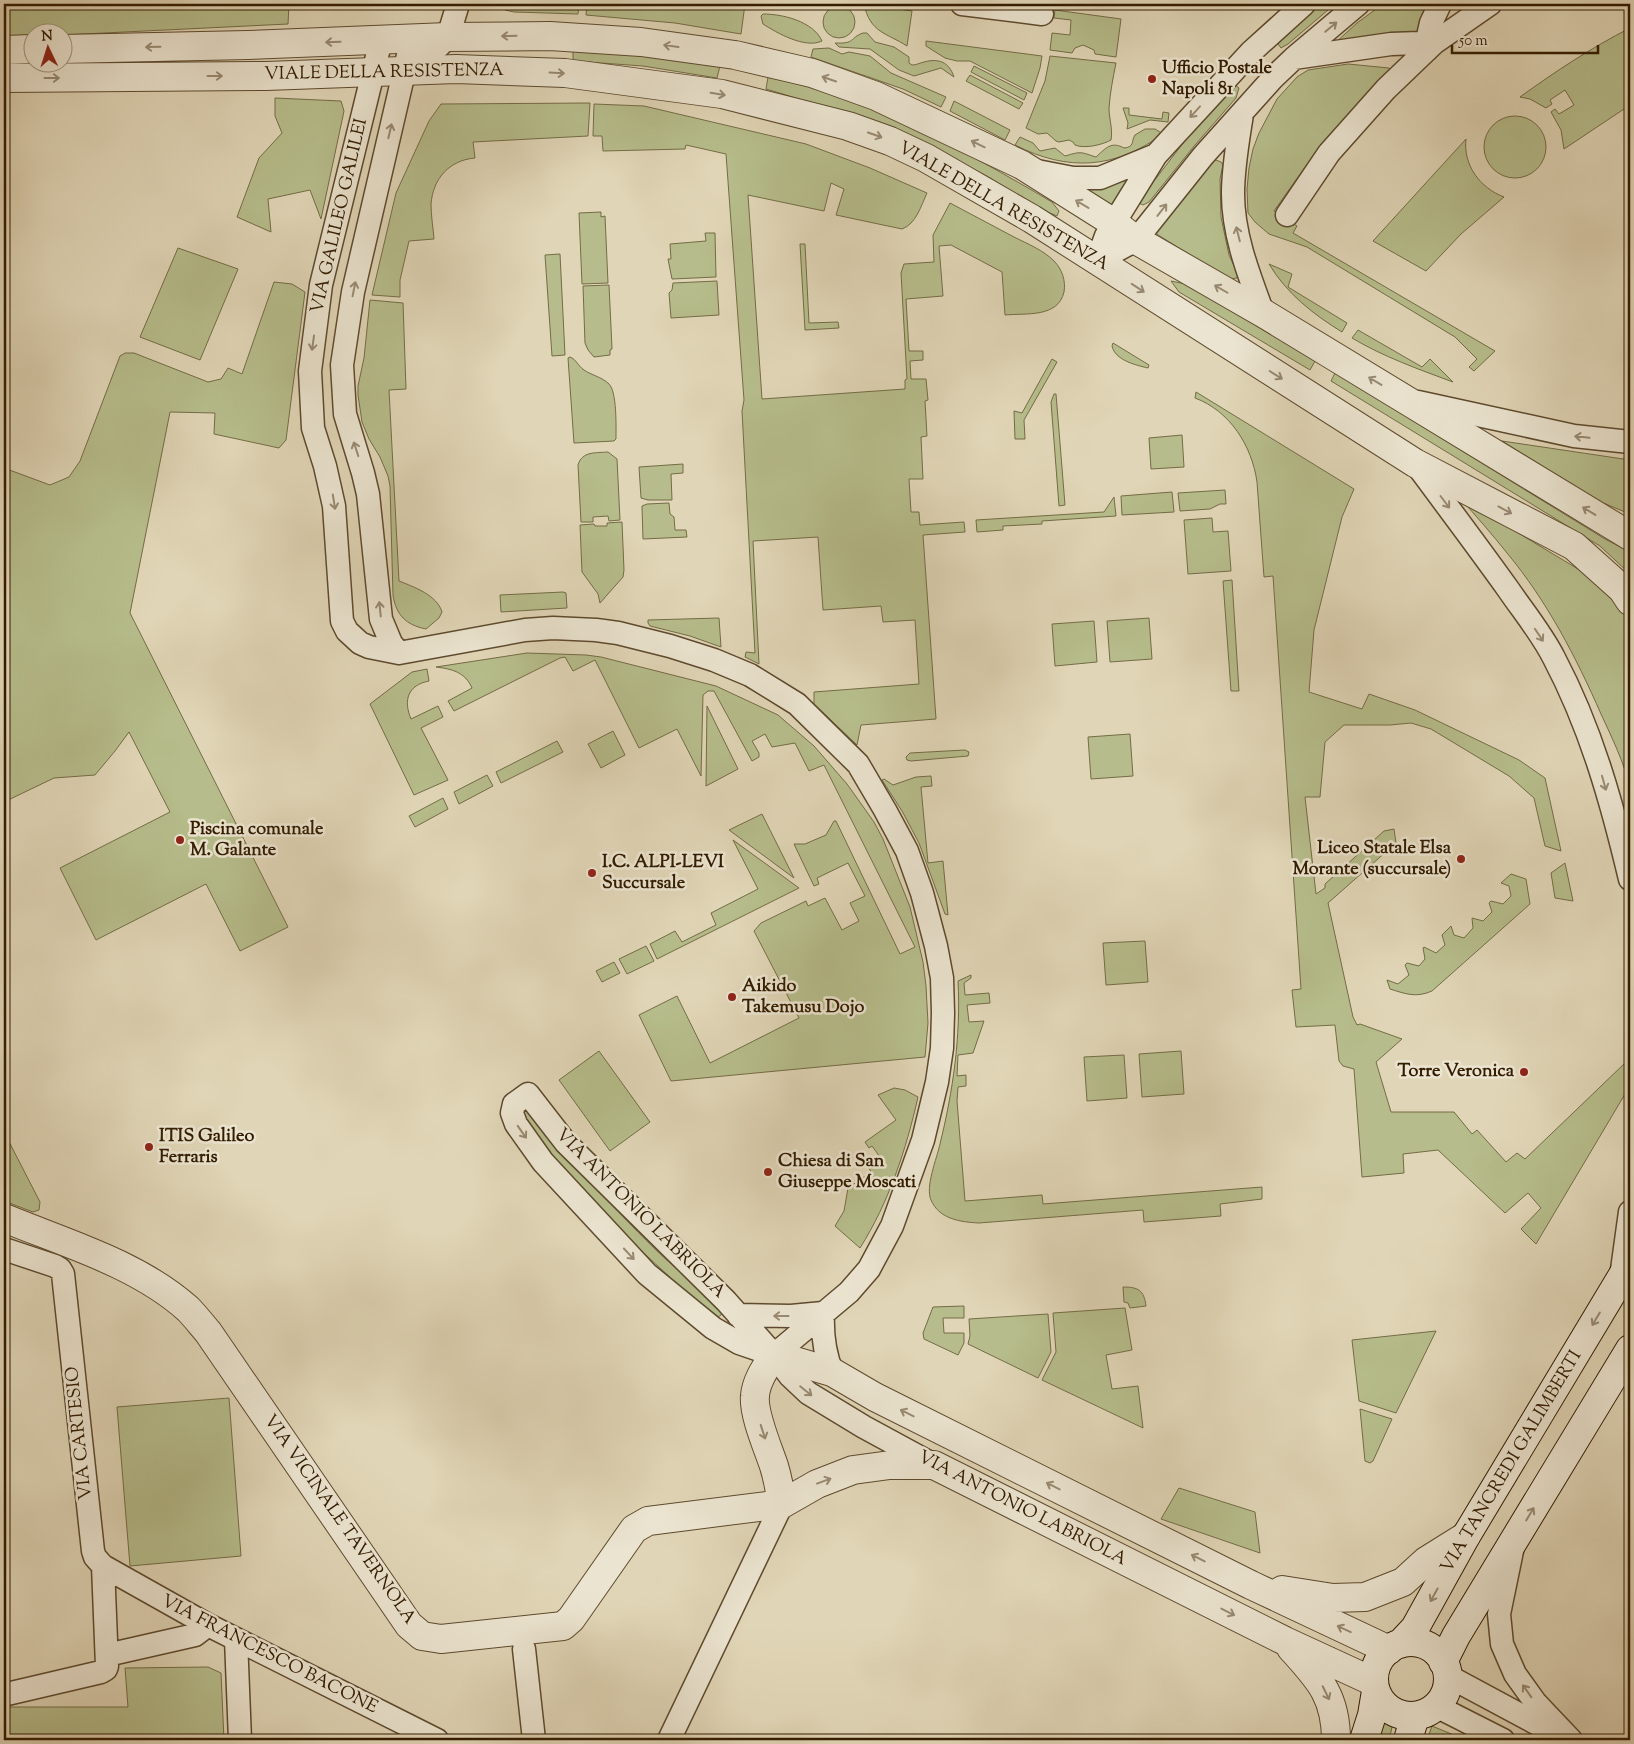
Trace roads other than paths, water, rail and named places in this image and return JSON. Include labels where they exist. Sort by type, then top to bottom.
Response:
[{"type":"street","points":[[403,71],[438,47],[448,36],[458,4]]},
{"type":"street","points":[[962,4],[1042,14]]},
{"type":"street","points":[[1098,261],[1106,236],[1156,156],[1251,52],[1304,4]]},
{"type":"street","points":[[1098,261],[1136,240],[1203,156],[1273,78],[1358,4]]},
{"type":"street","points":[[1431,47],[1428,36],[1431,23],[1440,4]]},
{"type":"street","points":[[1287,215],[1329,154],[1386,89],[1431,47],[1490,4]]},
{"type":"street","points":[[448,36],[468,69]]},
{"type":"street","name":"VIALE DELLA RESISTENZA","points":[[72,49],[248,45],[448,36],[550,36],[641,42],[735,55],[812,73],[876,96],[1022,166],[1114,223],[1136,240],[1263,313],[1630,536]]},
{"type":"street","name":"VIA GALILEO GALILEI","points":[[399,653],[391,643],[381,619],[368,494],[364,473],[345,414],[342,365],[353,292],[412,38]]},
{"type":"street","name":"VIA GALILEO GALILEI","points":[[381,40],[321,285],[310,371],[311,416],[334,506],[342,621],[347,631],[360,643],[376,649],[399,653],[525,630],[554,628],[596,630],[618,633],[670,646],[714,660],[750,675],[796,704],[858,764],[907,851],[922,893],[942,978],[943,1013],[942,1048],[937,1082],[923,1140],[892,1226],[869,1269],[849,1292],[774,1355]]},
{"type":"street","points":[[1294,58],[1391,44],[1420,43],[1431,47]]},
{"type":"street","points":[[4,50],[22,49]]},
{"type":"street","points":[[1251,52],[1273,78]]},
{"type":"street","name":"VIALE DELLA RESISTENZA","points":[[4,78],[266,76],[468,69],[565,73],[722,94],[848,126],[890,140],[926,158],[1098,261],[1415,463],[1574,546],[1622,589],[1630,601]]},
{"type":"street","points":[[1242,114],[1234,169],[1235,223],[1247,269],[1263,313]]},
{"type":"street","points":[[1022,166],[1033,171],[1073,178],[1100,178],[1156,156]]},
{"type":"street","name":"VIALE DELLA RESISTENZA","points":[[1404,398],[1458,412],[1574,436],[1630,442]]},
{"type":"street","name":"VIALE DELLA RESISTENZA","points":[[1415,463],[1473,541],[1553,656],[1576,703],[1594,750],[1622,843],[1630,879]]},
{"type":"street","name":"VIA ANTONIO LABRIOLA","points":[[1375,1687],[934,1465],[864,1427],[808,1393],[790,1376],[774,1355],[738,1315],[566,1143],[528,1094],[516,1101],[512,1108],[514,1120],[543,1162],[647,1274],[713,1328],[739,1342],[774,1355],[832,1372],[875,1396],[1251,1585],[1394,1647]]},
{"type":"street","name":"VIA TANCREDI GALIMBERTI","points":[[1394,1647],[1415,1628],[1466,1536],[1626,1270],[1630,1212]]},
{"type":"street","name":"VIA VICINALE TAVERNOLA","points":[[4,1218],[123,1267],[147,1279],[188,1309],[208,1332],[409,1625],[422,1636],[442,1638],[564,1626],[571,1619],[634,1529],[640,1524],[657,1519],[782,1504]]},
{"type":"street","name":"VIA CARTESIO","points":[[4,1249],[60,1268],[63,1274],[93,1551],[95,1557],[103,1566],[107,1655]]},
{"type":"street","points":[[738,1315],[791,1316],[823,1313],[822,1334],[825,1354],[832,1372]]},
{"type":"street","points":[[1420,1721],[1446,1690],[1445,1669],[1456,1636],[1630,1349]]},
{"type":"street","points":[[669,1740],[782,1504],[775,1468],[755,1408],[755,1395],[761,1376],[774,1355]]},
{"type":"street","points":[[782,1504],[817,1484],[853,1470],[890,1465],[934,1465]]},
{"type":"street","name":"VIA ANTONIO LABRIOLA","points":[[1251,1585],[1333,1598],[1365,1597],[1403,1582],[1426,1561],[1466,1536]]},
{"type":"street","points":[[1514,1541],[1498,1614],[1502,1644],[1515,1674],[1535,1702],[1569,1740]]},
{"type":"street","name":"VIA FRANCESCO BACONE","points":[[103,1566],[208,1625],[437,1740]]},
{"type":"street","points":[[7,1694],[104,1671],[107,1666],[107,1655],[195,1635],[208,1625]]},
{"type":"street","points":[[236,1639],[240,1740]]},
{"type":"street","name":"VIA ANTONIO LABRIOLA","points":[[1285,1641],[1324,1688],[1334,1710],[1336,1740]]},
{"type":"street","points":[[1364,1740],[1372,1715],[1375,1670],[1380,1659],[1394,1647],[1412,1642],[1424,1644],[1435,1650],[1445,1669],[1569,1740]]},
{"type":"street","points":[[524,1649],[534,1740]]},
{"type":"street","points":[[1375,1687],[1382,1703],[1393,1712],[1420,1721],[1503,1740]]},
{"type":"place","name":"Ufficio Postale Napoli 81","points":[[1152,79]]},
{"type":"place","name":"Piscina comunale M. Galante","points":[[180,840]]},
{"type":"place","name":"Liceo Statale Elsa Morante (succursale)","points":[[1461,859]]},
{"type":"place","name":"I.C. ALPI-LEVI Succursale","points":[[592,873]]},
{"type":"place","name":"Aikido Takemusu Dojo","points":[[732,997]]},
{"type":"place","name":"Torre Veronica","points":[[1524,1072]]},
{"type":"place","name":"ITIS Galileo Ferraris","points":[[149,1147]]},
{"type":"place","name":"Chiesa di San Giuseppe Moscati","points":[[768,1172]]}]
